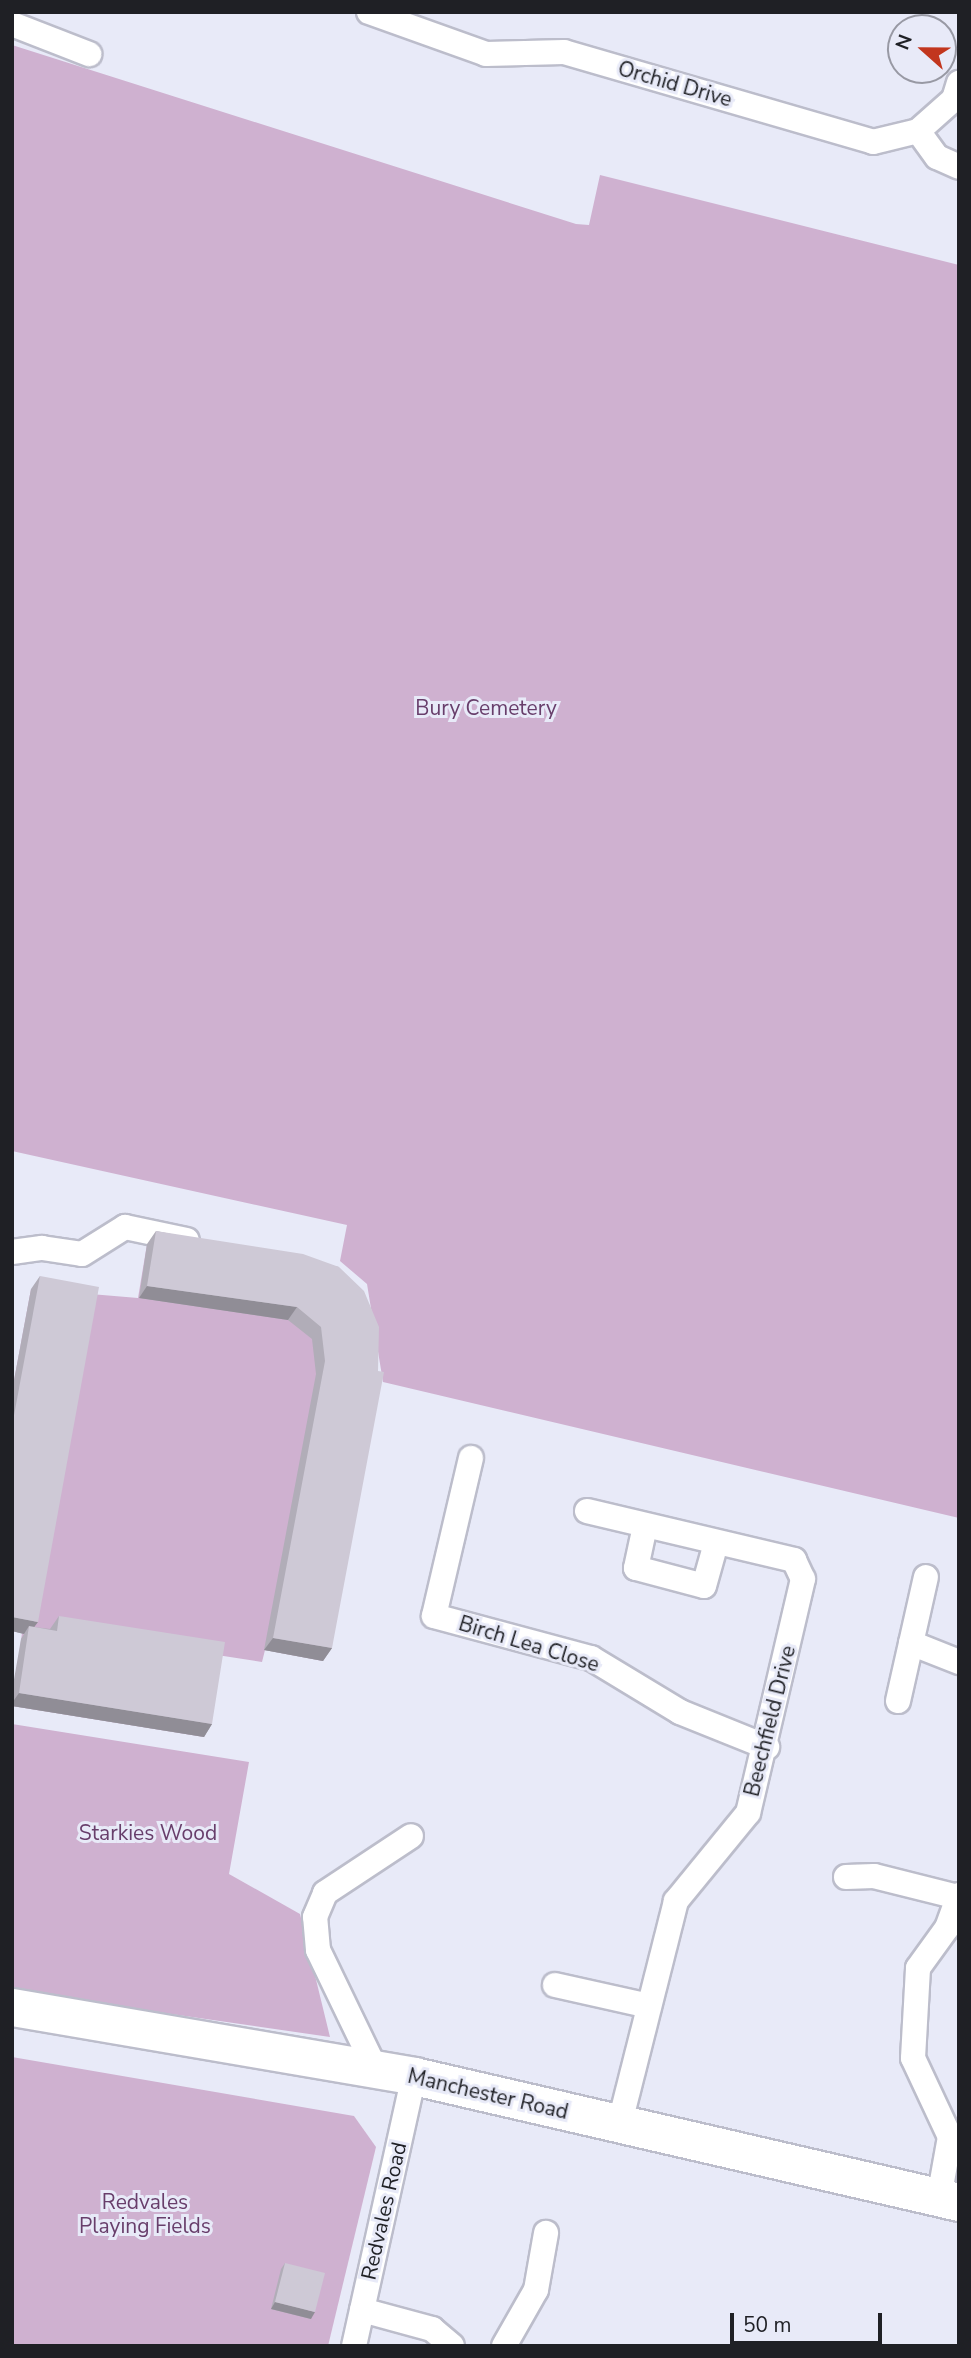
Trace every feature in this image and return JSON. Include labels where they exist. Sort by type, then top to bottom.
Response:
[{"type":"highway","name":"Manchester Road","points":[[12,2007],[414,2076],[619,2126],[949,2200]]},
{"type":"street","name":"Orchid Drive","points":[[384,15],[486,54],[564,52],[873,142],[918,131],[954,99],[959,83]]},
{"type":"street","points":[[12,24],[89,54]]},
{"type":"street","points":[[918,131],[937,157],[959,167]]},
{"type":"street","points":[[12,1252],[42,1248],[82,1254],[125,1227],[206,1243]]},
{"type":"street","name":"Birch Lea Close","points":[[471,1458],[434,1616],[591,1658],[680,1712],[767,1747]]},
{"type":"street","points":[[587,1511],[716,1543],[704,1586],[636,1568],[645,1526]]},
{"type":"street","name":"Beechfield Drive","points":[[619,2126],[676,1901],[748,1813],[767,1747],[803,1579],[794,1560],[716,1543]]},
{"type":"street","points":[[898,1701],[926,1577]]},
{"type":"street","points":[[911,1643],[959,1662]]},
{"type":"street","points":[[375,2068],[318,1950],[315,1917],[325,1893],[411,1836]]},
{"type":"street","points":[[846,1877],[874,1876],[958,1896],[947,1928],[918,1968],[913,2058],[950,2137],[949,2200]]},
{"type":"street","points":[[555,1985],[649,2006]]},
{"type":"street","name":"Redvales Road","points":[[354,2346],[414,2076]]},
{"type":"street","points":[[504,2346],[536,2290],[546,2233]]},
{"type":"street","points":[[362,2310],[432,2329],[452,2346]]},
{"type":"green space","name":"Bury Cemetery","points":[[12,45],[576,224],[589,225],[600,175],[959,265],[959,1518],[383,1382],[367,1284],[340,1261],[347,1225],[12,1151]]},
{"type":"green space","points":[[147,1244],[294,1267],[375,1385],[323,1661],[265,1650],[262,1662],[217,1655],[204,1737],[12,1706],[22,1633],[12,1631],[12,1391],[31,1289],[138,1298]]},
{"type":"green space","name":"Starkies Wood","points":[[12,1724],[249,1762],[229,1874],[300,1914],[330,2037],[12,1991]]},
{"type":"green space","name":"Redvales Playing Fields","points":[[12,2057],[354,2116],[376,2147],[328,2346],[12,2346]]},
{"type":"building","points":[[156,1231],[303,1254],[339,1267],[364,1291],[379,1327],[378,1371],[384,1372],[332,1648],[273,1638],[325,1361],[321,1327],[297,1307],[147,1286]]},
{"type":"building","points":[[40,1276],[99,1287],[38,1622],[12,1617],[12,1426]]},
{"type":"building","points":[[59,1616],[225,1642],[212,1724],[19,1693],[29,1626],[57,1631]]},
{"type":"building","points":[[285,2263],[325,2273],[315,2312],[275,2302]]}]
